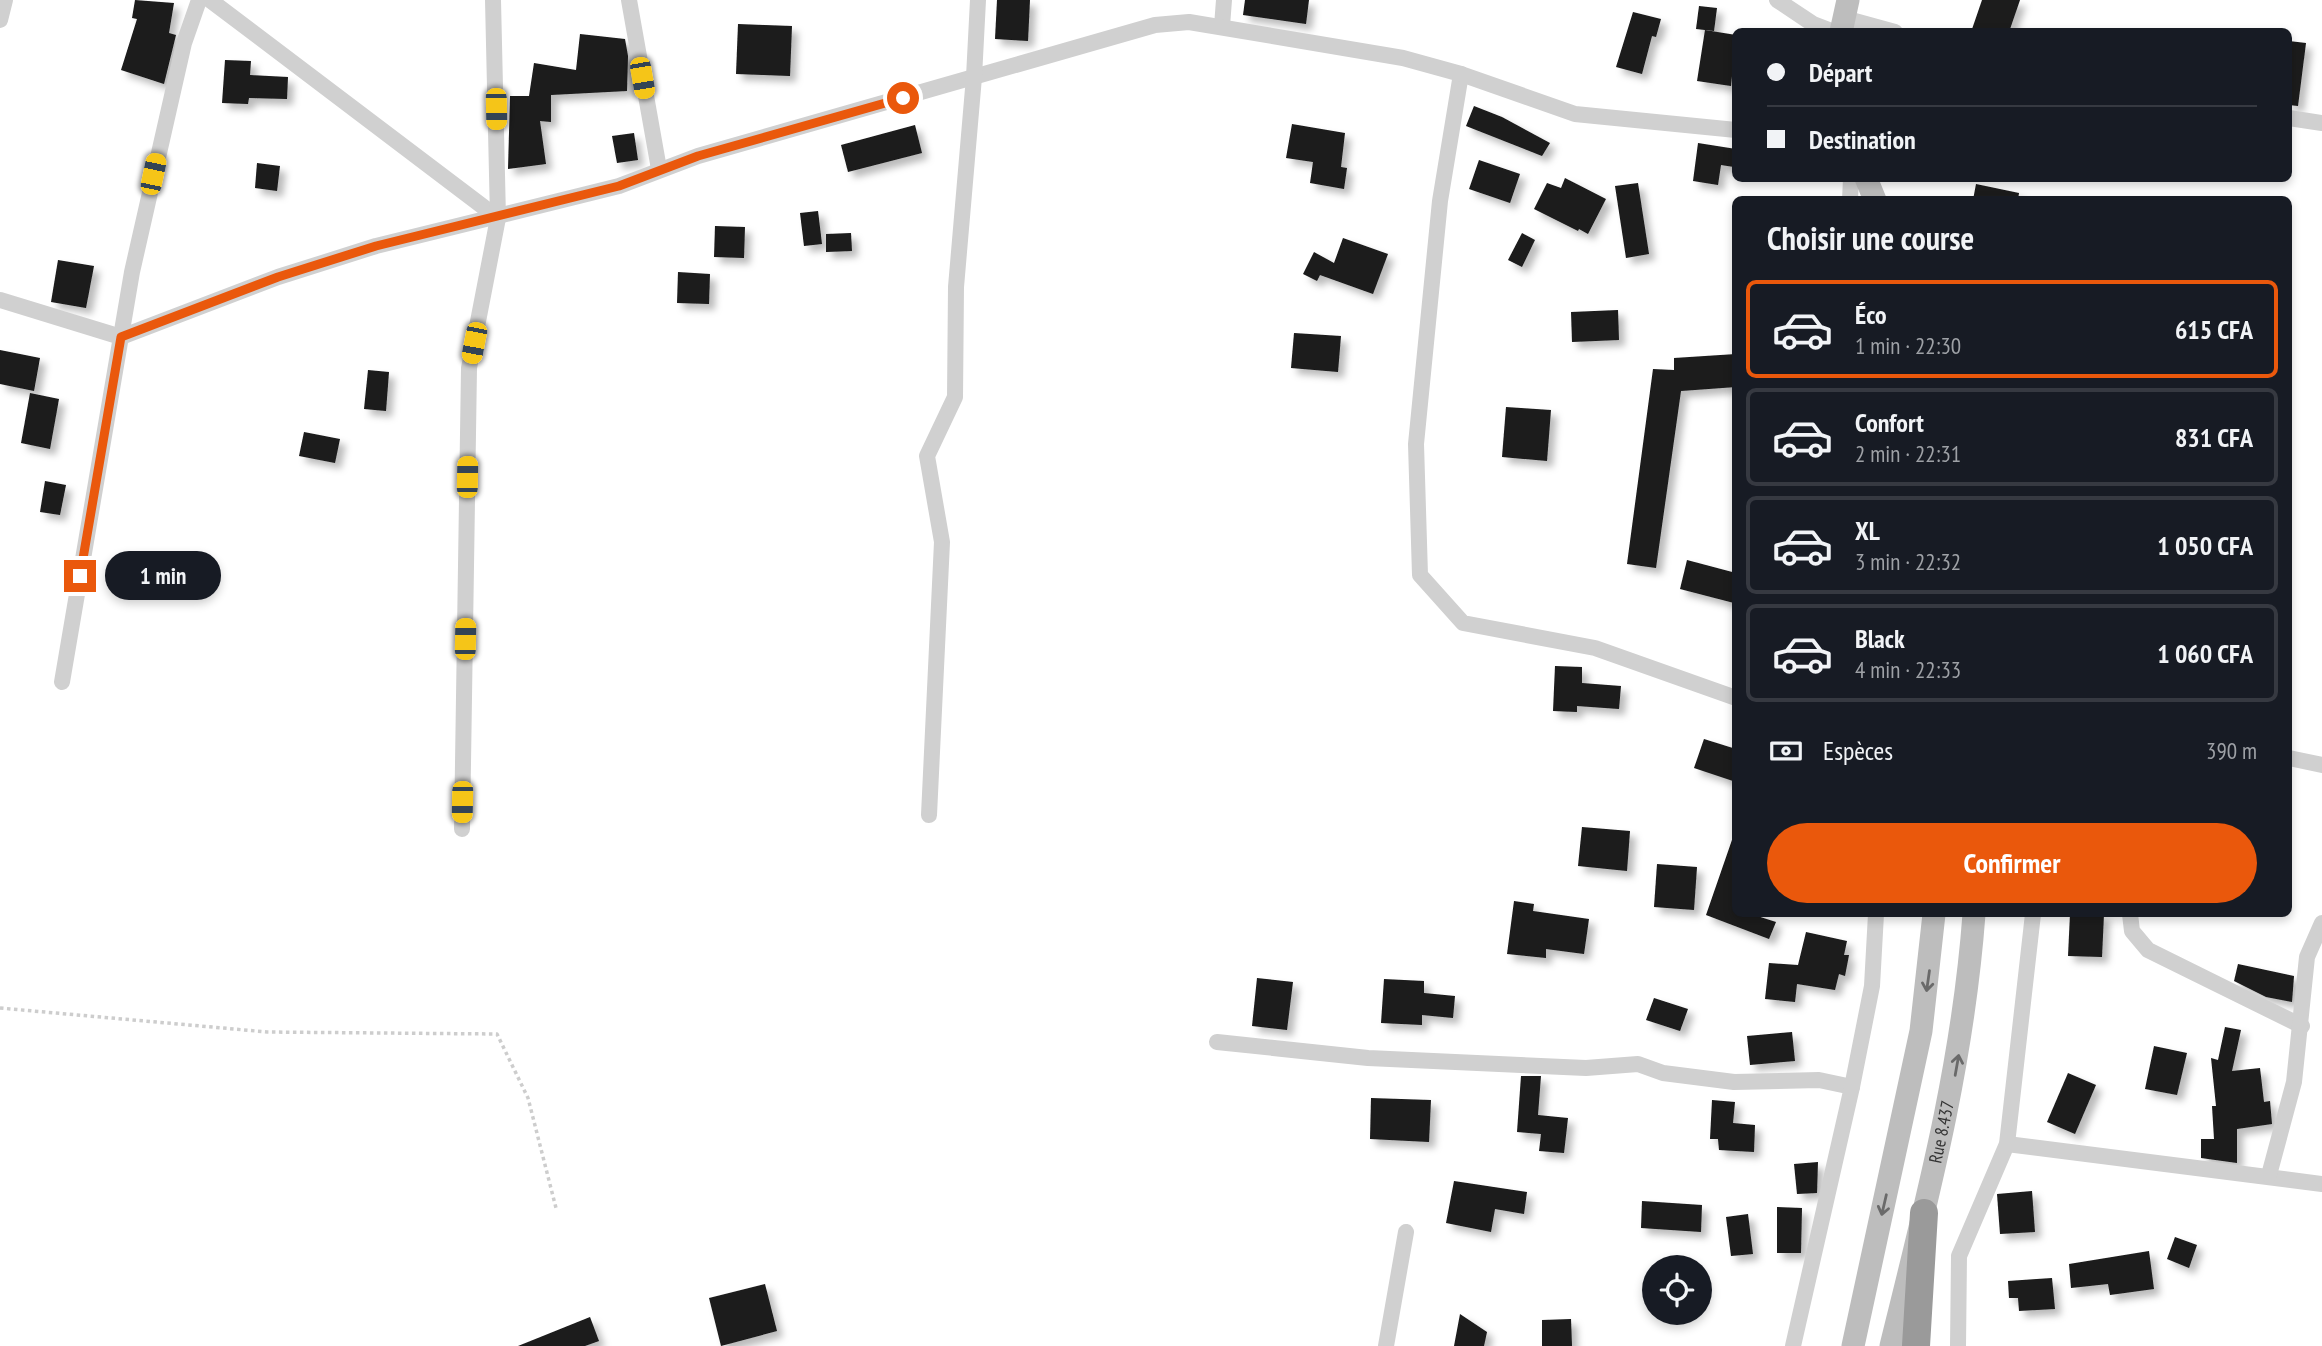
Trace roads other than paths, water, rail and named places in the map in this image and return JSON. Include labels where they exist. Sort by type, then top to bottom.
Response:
[{"type":"highway","points":[[1916,1346],[1924,1213]]},
{"type":"main road","points":[[1853,1346],[1921,1031],[1934,917]]},
{"type":"main road","name":"Rue 8.437","points":[[1891,1346],[1941,1149],[1959,1056],[1974,917]]},
{"type":"street","points":[[0,20],[5,0]]},
{"type":"street","points":[[62,682],[121,337],[158,149],[184,43],[199,0]]},
{"type":"street","points":[[210,0],[498,218]]},
{"type":"street","points":[[462,829],[469,368],[498,218],[493,0]]},
{"type":"street","points":[[629,0],[659,169]]},
{"type":"street","points":[[929,815],[942,542],[927,456],[955,397],[956,287],[978,0]]},
{"type":"street","points":[[1222,26],[1224,0]]},
{"type":"street","points":[[1777,0],[1813,24],[1842,20],[1877,28]]},
{"type":"street","points":[[0,300],[121,337],[278,277],[376,246],[619,186],[659,169],[1155,25],[1189,22],[1222,26],[1403,58],[1461,74],[1575,114],[1732,130]]},
{"type":"street","points":[[1461,74],[1440,201],[1416,444],[1420,575],[1463,623],[1595,648],[1732,697]]},
{"type":"street","points":[[2292,118],[2322,123]]},
{"type":"street","points":[[2292,759],[2322,765]]},
{"type":"street","points":[[1793,1346],[1852,1087],[1872,986],[1876,917]]},
{"type":"street","points":[[1958,1346],[1959,1256],[2007,1144],[2034,917]]},
{"type":"street","points":[[2130,917],[2132,931],[2148,950],[2302,1026]]},
{"type":"street","points":[[2269,1175],[2294,1082],[2302,1026],[2307,957],[2322,923]]},
{"type":"street","points":[[1217,1042],[1367,1058],[1586,1068],[1638,1063],[1663,1073],[1734,1082],[1819,1080],[1852,1087]]},
{"type":"street","points":[[2007,1144],[2269,1175],[2322,1184]]},
{"type":"street","points":[[1386,1346],[1406,1232]]}]
